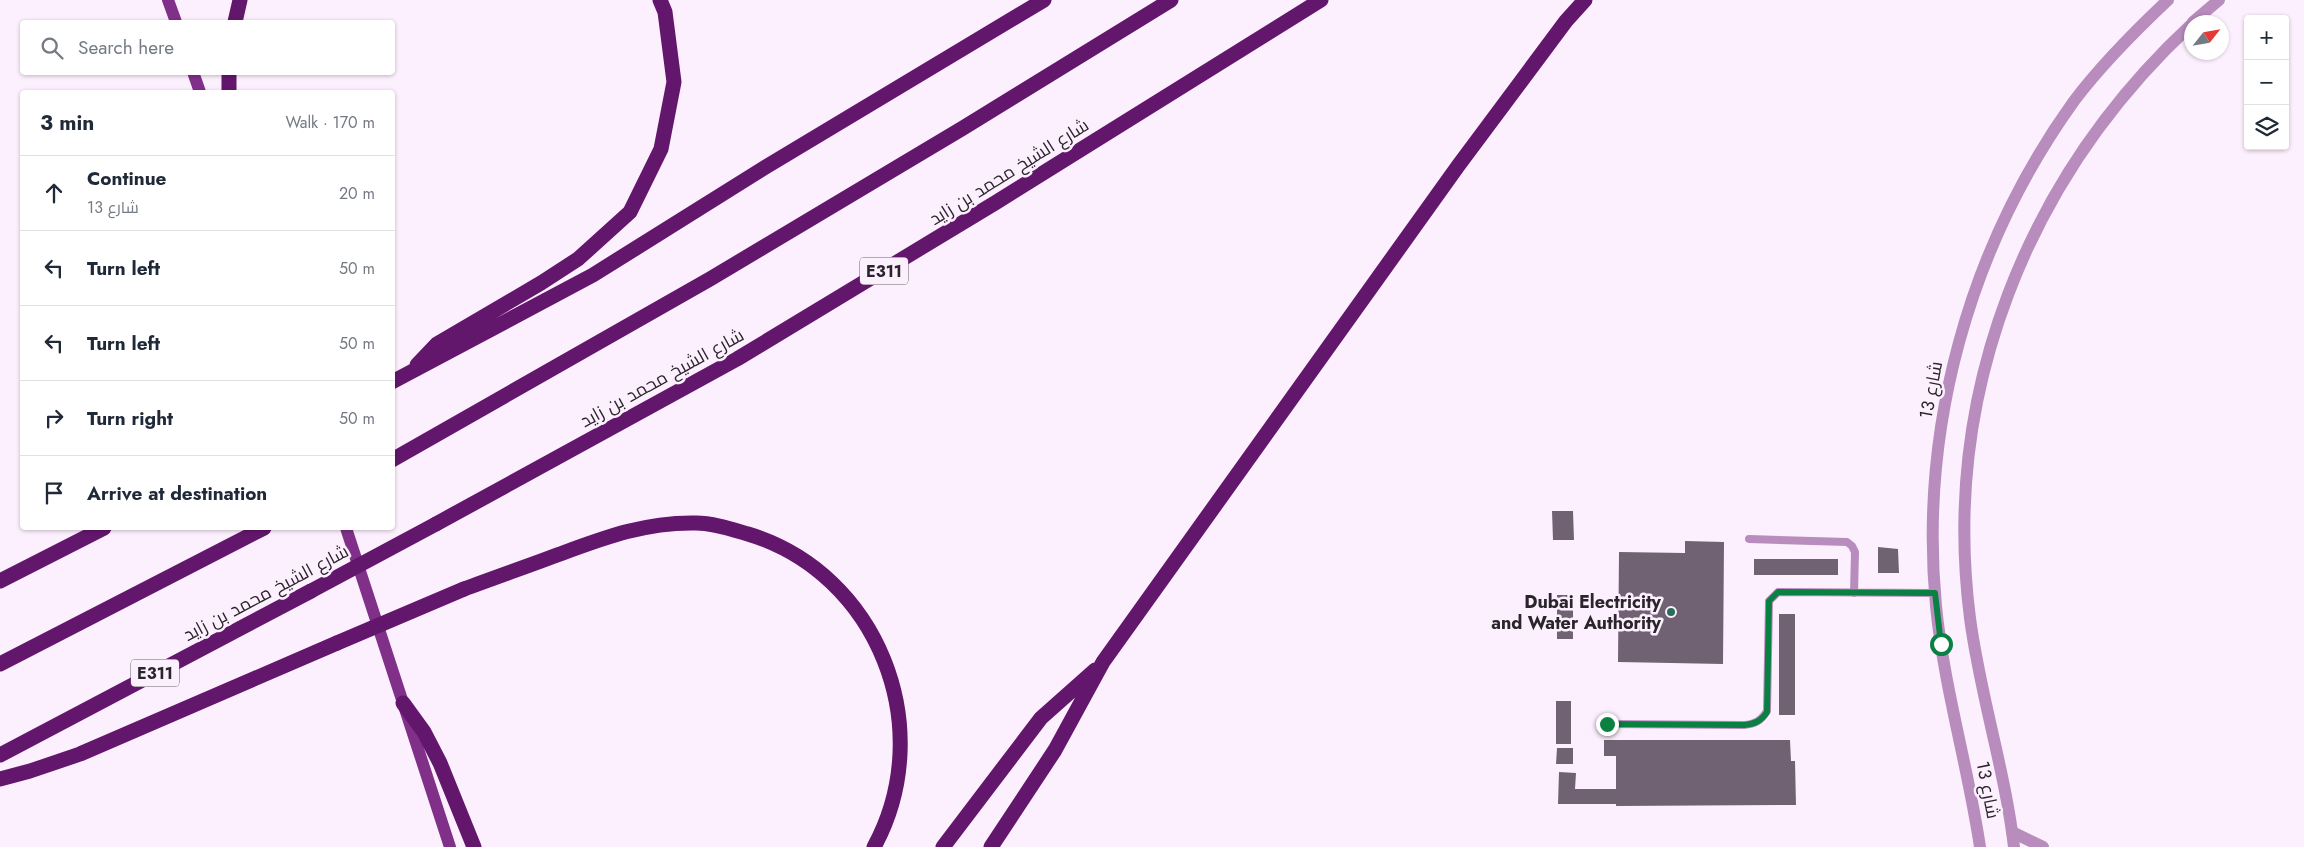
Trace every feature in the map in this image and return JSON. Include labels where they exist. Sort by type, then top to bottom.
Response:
[{"type":"highway","points":[[235,20],[240,0]]},
{"type":"highway","points":[[408,375],[437,344],[533,288],[578,259],[630,212],[662,148],[674,82],[665,12],[660,0]]},
{"type":"highway","points":[[395,381],[593,275],[764,168],[1044,0]]},
{"type":"highway","points":[[398,456],[718,274],[1171,0]]},
{"type":"highway","name":"شارع الشيخ محمد بن زايد","points":[[0,754],[436,524],[736,359],[995,204],[1321,0]]},
{"type":"highway","points":[[991,847],[1055,750],[1103,662],[1452,174],[1566,21],[1585,0]]},
{"type":"highway","points":[[229,75],[229,90]]},
{"type":"highway","points":[[0,778],[30,771],[80,754],[464,589],[606,537],[636,528],[667,523],[698,523],[729,528],[759,537],[788,550],[814,567],[838,588],[858,612],[886,662],[895,690],[900,726],[900,763],[893,800],[881,834],[874,847]]},
{"type":"highway","points":[[0,581],[100,530]]},
{"type":"highway","points":[[0,664],[260,530]]},
{"type":"highway","points":[[943,847],[1041,718],[1103,662]]},
{"type":"highway","points":[[403,703],[424,732],[440,763],[474,847]]},
{"type":"main road","points":[[168,0],[175,20]]},
{"type":"main road","points":[[194,75],[199,90]]},
{"type":"main road","points":[[347,530],[450,847]]},
{"type":"street","name":"شارع 13","points":[[1980,847],[1967,771],[1947,680],[1935,593],[1932,522],[1937,453],[1952,365],[1981,274],[2006,216],[2065,115],[2118,48],[2168,0]]},
{"type":"street","name":"شارع 13","points":[[2201,15],[2219,0]]},
{"type":"street","name":"شارع 13","points":[[2014,847],[1978,670],[1964,558],[1964,498],[1970,439],[1981,380],[1997,323],[2018,268],[2043,214],[2073,163],[2107,114],[2136,80],[2184,31]]},
{"type":"street","points":[[2012,832],[2043,847]]},
{"type":"lane","points":[[1749,539],[1846,542],[1852,546],[1855,552],[1854,593]]},
{"type":"lane","points":[[1607,724],[1754,724],[1762,720],[1767,712],[1768,608],[1772,596],[1778,592],[1935,593]]},
{"type":"building","points":[[1552,511],[1573,511],[1574,540],[1553,540]]},
{"type":"building","name":"Dubai Electricity and Water Authority","points":[[1685,541],[1724,542],[1723,664],[1618,662],[1619,552],[1685,553]]},
{"type":"building","points":[[1878,547],[1898,549],[1899,573],[1878,573]]},
{"type":"building","points":[[1754,559],[1838,559],[1838,575],[1754,575]]},
{"type":"building","points":[[1557,595],[1573,595],[1573,639],[1557,639]]},
{"type":"building","points":[[1779,614],[1795,614],[1795,715],[1779,715]]},
{"type":"building","points":[[1556,701],[1571,701],[1571,744],[1556,744]]},
{"type":"building","points":[[1604,740],[1790,740],[1791,761],[1795,761],[1796,805],[1616,806],[1616,804],[1558,804],[1559,772],[1576,773],[1575,789],[1616,789],[1616,756],[1604,756]]},
{"type":"building","points":[[1557,748],[1573,748],[1573,764],[1556,764]]},
{"type":"place","name":"Dubai Electricity and Water Authority","points":[[1671,612]]},
{"type":"route","points":[[1607,724],[1744,725],[1754,724],[1762,720],[1767,712],[1768,608],[1772,596],[1778,592],[1935,593],[1941,644]]}]
